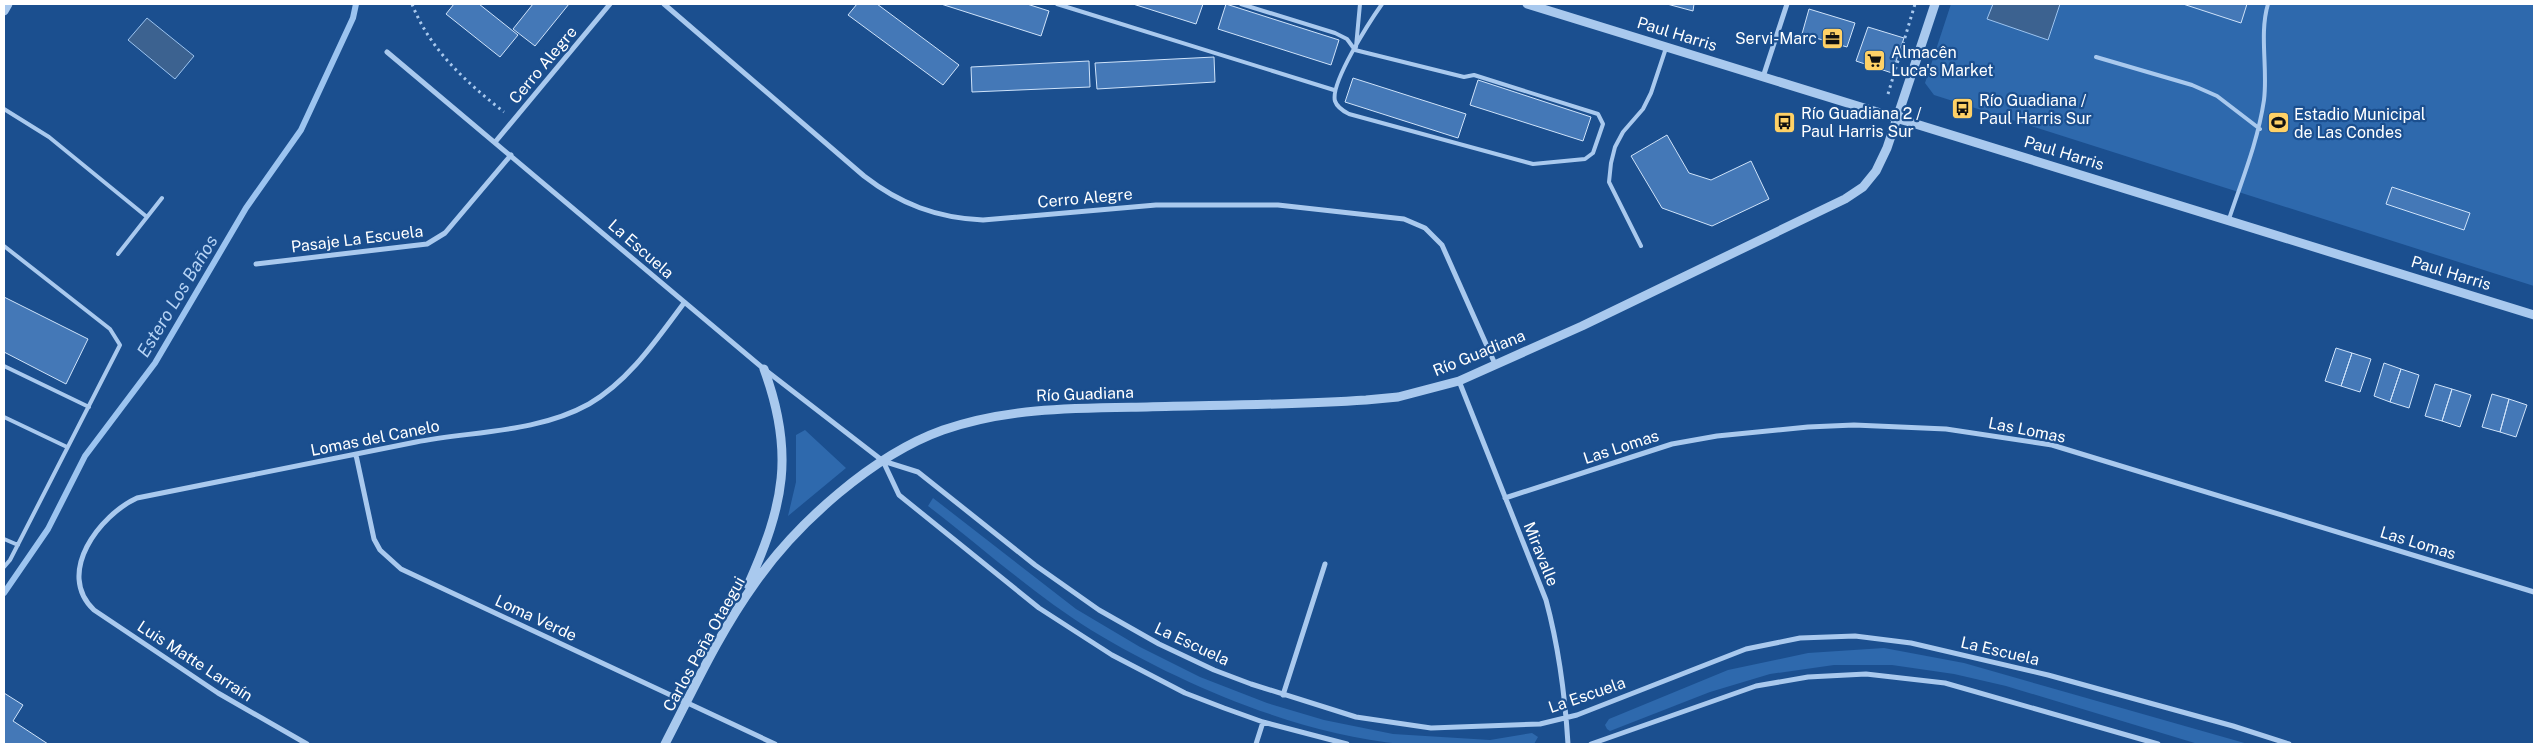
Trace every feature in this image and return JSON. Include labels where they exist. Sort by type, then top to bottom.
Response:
[{"type":"street","points":[[4,11],[8,4]]},
{"type":"street","name":"Cerro Alegre","points":[[496,141],[610,4]]},
{"type":"street","name":"Cerro Alegre","points":[[664,4],[864,176],[901,201],[921,210],[962,219],[983,220],[1156,205],[1278,206],[1404,220],[1415,223],[1430,232],[1442,245],[1495,364]]},
{"type":"street","name":"Paul Harris","points":[[1527,4],[2229,219],[2534,315]]},
{"type":"street","points":[[1763,76],[1787,4]]},
{"type":"street","name":"Río Guadiana","points":[[883,461],[942,431],[1006,414],[1052,408],[1366,400],[1417,393],[1459,381],[1582,326],[1845,199],[1862,187],[1876,171],[1887,148],[1934,4]]},
{"type":"street","name":"La Escuela","points":[[387,52],[496,141],[684,303],[764,369],[883,461],[918,472],[1035,565],[1114,619],[1158,644],[1214,670],[1283,695],[1356,717],[1430,728],[1499,727],[1540,724],[1566,718],[1746,649],[1800,638],[1855,636],[1911,643],[2048,675],[2233,726],[2289,744]]},
{"type":"street","name":"Pasaje La Escuela","points":[[256,264],[427,244],[445,233],[511,155]]},
{"type":"street","name":"Lomas del Canelo","points":[[79,587],[79,566],[85,550],[104,523],[122,505],[137,498],[416,442],[534,423],[571,412],[596,399],[619,382],[684,303]]},
{"type":"street","points":[[739,606],[776,518],[782,488],[784,457],[781,427],[774,397],[764,369]]},
{"type":"street","name":"Miravalle","points":[[1459,381],[1546,600],[1560,661],[1568,744]]},
{"type":"street","name":"Las Lomas","points":[[1505,498],[1672,444],[1717,436],[1836,426],[1946,429],[2052,445],[2534,592]]},
{"type":"street","name":"Loma Verde","points":[[356,455],[374,539],[380,550],[401,569],[775,744]]},
{"type":"street","name":"La Escuela","points":[[883,461],[899,495],[1005,581],[1061,622],[1148,675],[1185,694],[1263,722],[1347,744]]},
{"type":"street","name":"Carlos Peña Otaegui","points":[[665,744],[739,606],[776,556],[820,510],[883,461]]},
{"type":"street","points":[[1283,695],[1326,564]]},
{"type":"street","name":"Luis Matte Larraín","points":[[79,587],[84,600],[101,615],[218,693],[307,744]]},
{"type":"street","points":[[1591,744],[1756,686],[1808,677],[1866,674],[1945,683],[2158,744]]},
{"type":"street","points":[[1256,744],[1263,722]]},
{"type":"lane","points":[[1059,4],[1334,90]]},
{"type":"lane","points":[[1241,4],[1334,32],[1347,39],[1355,50],[1464,77],[1474,75],[1598,114],[1603,124],[1593,153],[1585,159],[1533,164],[1349,114],[1335,102],[1334,90],[1346,62],[1355,50],[1382,4]]},
{"type":"lane","points":[[1355,50],[1360,4]]},
{"type":"lane","points":[[2229,219],[2260,129],[2264,98],[2264,24],[2268,4]]},
{"type":"lane","points":[[1641,246],[1609,182],[1611,163],[1615,146],[1623,132],[1643,109],[1651,93],[1667,47]]},
{"type":"lane","points":[[2096,57],[2192,85],[2217,96],[2260,129]]},
{"type":"lane","points":[[4,109],[49,137],[147,217]]},
{"type":"lane","points":[[118,254],[162,198]]},
{"type":"lane","points":[[4,246],[110,328],[120,345],[18,545],[4,567]]},
{"type":"lane","points":[[4,366],[89,407]]},
{"type":"lane","points":[[4,417],[68,447]]},
{"type":"lane","points":[[4,539],[18,545]]},
{"type":"path","points":[[412,4],[439,53],[468,83],[513,120]]},
{"type":"path","points":[[1882,113],[1915,4]]},
{"type":"shaded area","name":"Estadio Municipal de Las Condes","points":[[1951,4],[2534,4],[2534,286],[1934,95],[1925,83]]},
{"type":"shaded area","points":[[1993,4],[2060,4],[2048,40],[1987,19]]},
{"type":"shaded area","points":[[147,18],[194,56],[175,79],[128,40]]},
{"type":"shaded area","points":[[805,430],[846,468],[788,516],[796,482],[796,435]]},
{"type":"shaded area","points":[[933,498],[1076,609],[1140,647],[1200,677],[1267,703],[1324,720],[1393,734],[1490,740],[1532,733],[1538,737],[1534,744],[1451,746],[1402,744],[1322,730],[1240,704],[1162,669],[1070,617],[928,506]]},
{"type":"shaded area","points":[[1884,648],[1964,663],[2248,744],[2198,744],[2006,686],[1954,674],[1892,665],[1834,665],[1770,674],[1710,692],[1610,731],[1605,725],[1609,719],[1728,670],[1808,653]]},
{"type":"building","points":[[454,4],[479,4],[518,35],[500,57],[446,14]]},
{"type":"building","points":[[533,4],[569,4],[535,46],[513,29]]},
{"type":"building","points":[[857,4],[877,4],[959,65],[943,85],[848,15]]},
{"type":"building","points":[[941,4],[1027,4],[1049,11],[1041,36]]},
{"type":"building","points":[[1133,4],[1203,4],[1196,24]]},
{"type":"building","points":[[1226,4],[1339,40],[1331,65],[1218,29]]},
{"type":"building","points":[[1667,4],[1694,4],[1693,11]]},
{"type":"building","points":[[2183,4],[2247,4],[2241,23]]},
{"type":"building","points":[[1809,9],[1855,23],[1847,47],[1802,34]]},
{"type":"building","points":[[1868,27],[1904,38],[1892,73],[1856,61]]},
{"type":"building","points":[[1214,57],[1215,82],[1097,89],[1095,63]]},
{"type":"building","points":[[1089,61],[1090,87],[972,92],[971,67]]},
{"type":"building","points":[[1353,78],[1466,114],[1458,138],[1345,102]]},
{"type":"building","points":[[1478,80],[1591,117],[1583,141],[1470,105]]},
{"type":"building","points":[[1667,135],[1689,173],[1711,180],[1751,161],[1769,199],[1712,226],[1662,208],[1631,156]]},
{"type":"building","points":[[2392,187],[2470,213],[2464,230],[2386,204]]},
{"type":"building","points":[[4,297],[88,339],[66,384],[4,352]]},
{"type":"building","points":[[2336,348],[2352,353],[2341,386],[2325,381]]},
{"type":"building","points":[[2352,353],[2371,359],[2360,392],[2341,386]]},
{"type":"building","points":[[2384,363],[2401,369],[2390,402],[2374,396]]},
{"type":"building","points":[[2401,369],[2419,375],[2409,408],[2390,402]]},
{"type":"building","points":[[2435,384],[2452,389],[2442,421],[2425,416]]},
{"type":"building","points":[[2452,389],[2471,395],[2460,427],[2442,421]]},
{"type":"building","points":[[2492,394],[2509,399],[2500,432],[2482,427]]},
{"type":"building","points":[[2509,399],[2527,405],[2516,437],[2500,432]]},
{"type":"building","points":[[4,693],[23,705],[13,721],[48,744],[4,744]]},
{"type":"waterway","name":"Estero Los Baños","points":[[4,593],[48,529],[85,456],[155,363],[246,208],[301,130],[353,18],[356,4]]},
{"type":"place","name":"Servi-Marc","points":[[1833,38]]},
{"type":"place","name":"Almacên Luca's Market","points":[[1875,61]]},
{"type":"place","name":"Río Guadiana / Paul Harris Sur","points":[[1963,109]]},
{"type":"place","name":"Río Guadiana 2 / Paul Harris Sur","points":[[1785,122]]},
{"type":"place","name":"Estadio Municipal de Las Condes","points":[[2278,123]]}]
